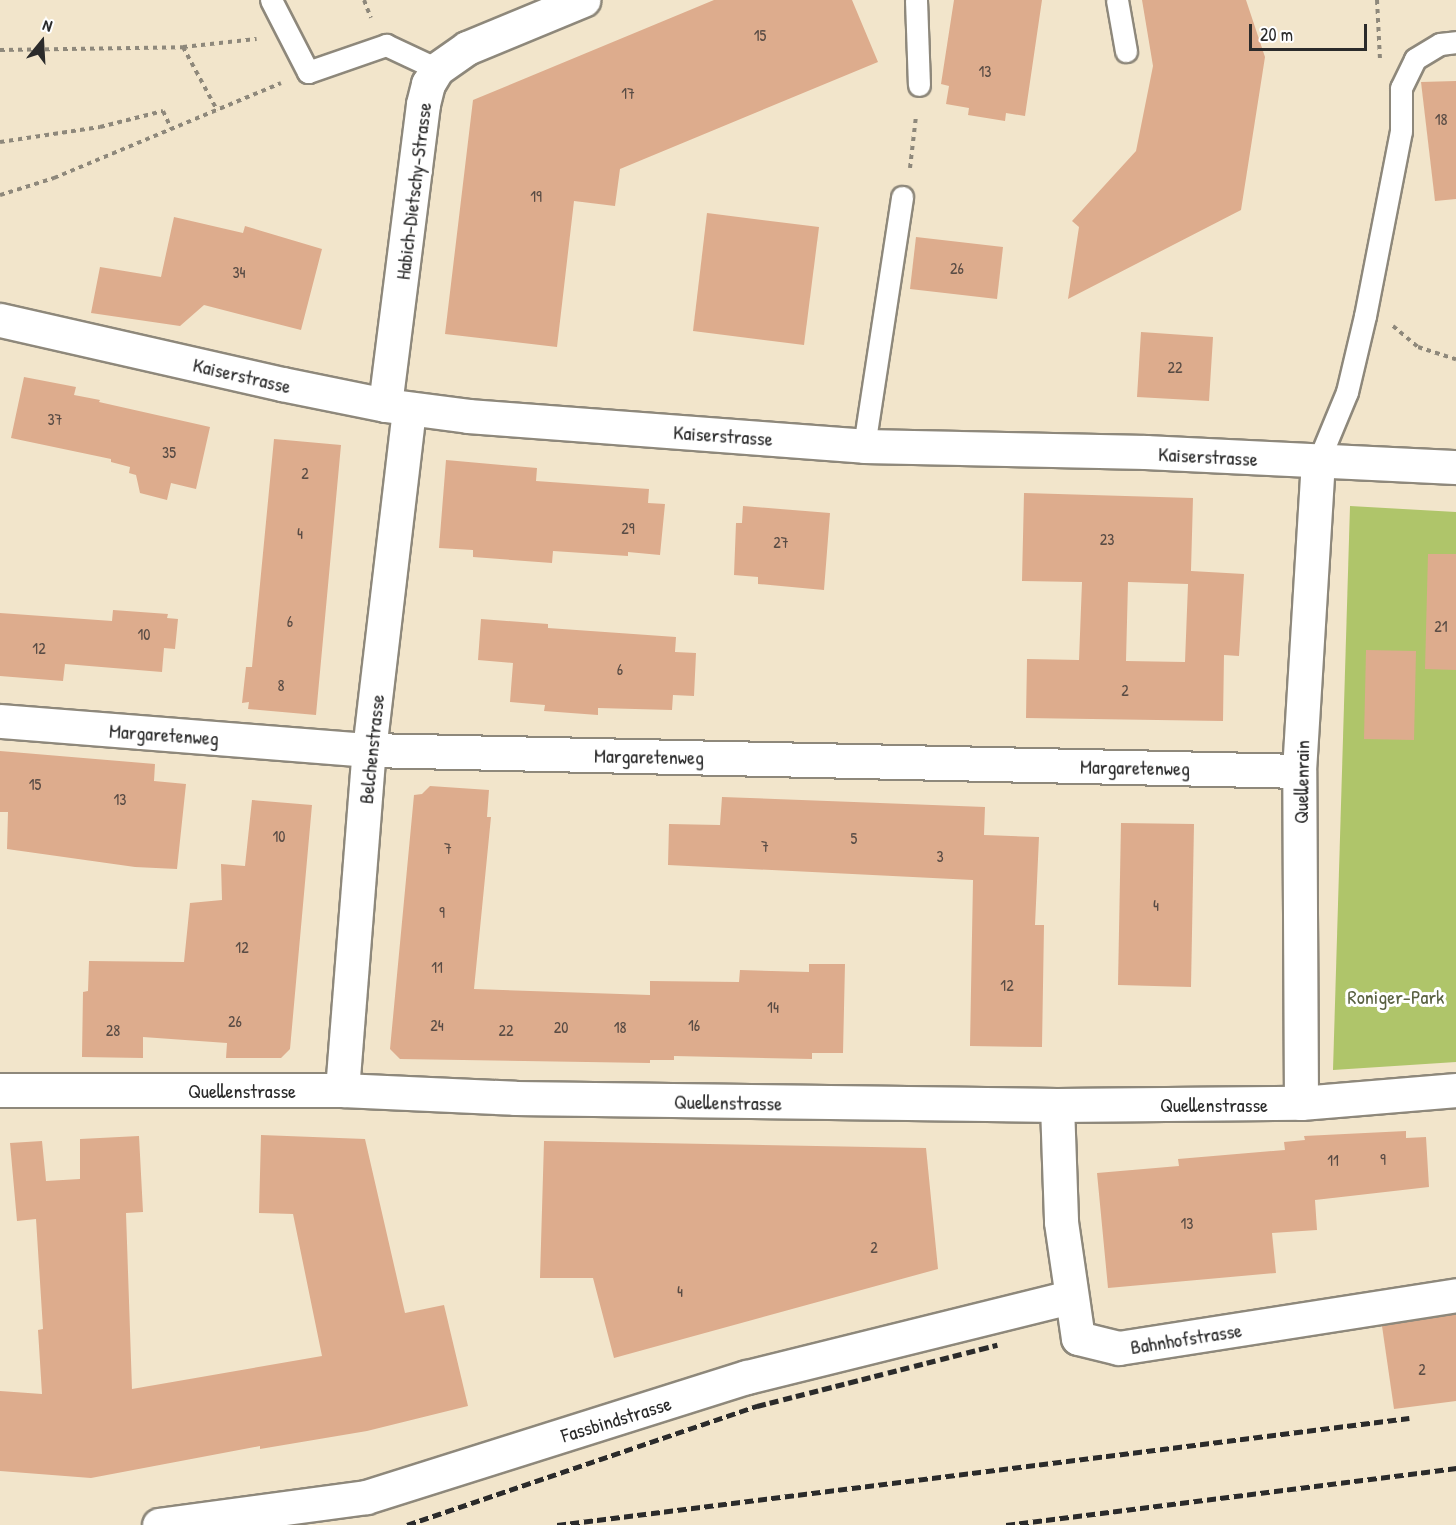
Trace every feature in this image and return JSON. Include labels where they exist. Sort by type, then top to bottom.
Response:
[{"type":"street","points":[[437,69],[467,48],[584,0]]},
{"type":"street","name":"Habich-Dietschy-Strasse","points":[[397,407],[423,104],[428,84],[437,69]]},
{"type":"street","name":"Kaiserstrasse","points":[[0,320],[397,407],[468,416],[864,446],[1146,452],[1456,467]]},
{"type":"street","name":"Belchenstrasse","points":[[342,1090],[397,407]]},
{"type":"street","name":"Quellenrain","points":[[1301,1103],[1299,771],[1318,462]]},
{"type":"street","name":"Margaretenweg","points":[[0,721],[369,750],[1299,771]]},
{"type":"street","name":"Quellenstrasse","points":[[0,1089],[342,1090],[515,1098],[1057,1105],[1301,1103],[1456,1090]]},
{"type":"street","name":"Bahnhofstrasse","points":[[1057,1105],[1061,1222],[1078,1338],[1119,1348],[1456,1295]]},
{"type":"street","name":"Fassbindstrasse","points":[[159,1525],[366,1497],[747,1377],[1071,1297]]},
{"type":"lane","points":[[271,0],[308,72],[386,45],[437,69]]},
{"type":"lane","points":[[916,0],[919,85]]},
{"type":"lane","points":[[1117,0],[1126,51]]},
{"type":"lane","points":[[1318,462],[1347,392],[1365,316],[1401,131],[1401,88],[1415,59],[1440,44],[1456,42]]},
{"type":"lane","points":[[864,446],[902,197]]},
{"type":"path","points":[[1377,0],[1380,76],[1401,88]]},
{"type":"path","points":[[0,50],[183,47],[288,36]]},
{"type":"path","points":[[183,47],[217,110]]},
{"type":"path","points":[[0,195],[54,178],[308,72]]},
{"type":"path","points":[[902,197],[908,183],[919,85]]},
{"type":"path","points":[[0,142],[100,127],[164,111],[171,128]]},
{"type":"path","points":[[1365,316],[1386,319],[1418,347],[1456,358]]},
{"type":"green space","name":"Roniger-Park","points":[[1350,506],[1456,512],[1456,1062],[1333,1070]]},
{"type":"building","points":[[714,0],[852,0],[878,62],[620,169],[615,206],[574,201],[557,347],[445,334],[473,100]]},
{"type":"building","points":[[954,0],[1042,0],[1025,116],[1006,113],[1005,121],[968,115],[969,108],[946,104],[949,86],[941,84]]},
{"type":"building","points":[[1142,0],[1246,0],[1265,57],[1241,210],[1068,299],[1079,227],[1072,221],[1136,151],[1153,66]]},
{"type":"building","points":[[1456,81],[1456,199],[1435,201],[1421,82]]},
{"type":"building","points":[[707,213],[819,227],[804,345],[693,331]]},
{"type":"building","points":[[174,217],[243,233],[245,226],[322,249],[301,330],[204,305],[180,326],[91,313],[100,267],[161,277]]},
{"type":"building","points":[[916,237],[1003,247],[997,299],[910,289]]},
{"type":"building","points":[[1141,332],[1213,337],[1209,401],[1137,397]]},
{"type":"building","points":[[24,377],[76,387],[74,395],[100,400],[99,402],[210,427],[196,489],[171,483],[167,500],[140,493],[136,475],[129,473],[130,467],[111,462],[111,459],[11,438]]},
{"type":"building","points":[[274,439],[341,445],[316,715],[248,709],[249,702],[242,703],[246,667],[252,667]]},
{"type":"building","points":[[446,460],[537,468],[536,481],[649,489],[648,503],[665,504],[660,555],[628,552],[628,556],[553,551],[552,563],[473,557],[473,550],[439,548]]},
{"type":"building","points":[[1024,493],[1193,498],[1191,571],[1244,574],[1239,656],[1224,655],[1223,721],[1026,718],[1027,659],[1079,660],[1082,582],[1022,581]],"holes":[[[1128,582],[1188,584],[1185,662],[1126,661]]]},
{"type":"building","points":[[743,506],[830,513],[824,590],[758,584],[758,577],[734,575],[736,523],[742,523]]},
{"type":"building","points":[[1428,554],[1456,554],[1456,670],[1425,669]]},
{"type":"building","points":[[113,610],[168,614],[167,618],[178,619],[175,649],[164,648],[162,672],[65,664],[63,681],[0,676],[0,613],[112,621]]},
{"type":"building","points":[[481,619],[548,624],[548,628],[676,637],[675,652],[696,653],[694,696],[673,695],[672,710],[598,708],[598,715],[544,711],[545,705],[510,702],[513,663],[478,660]]},
{"type":"building","points":[[1366,650],[1416,651],[1414,740],[1364,739]]},
{"type":"building","points":[[0,751],[155,764],[154,781],[186,784],[177,869],[135,867],[7,849],[8,812],[0,812]]},
{"type":"building","points":[[430,786],[489,790],[487,817],[491,817],[474,989],[650,995],[650,981],[739,982],[740,970],[809,972],[809,964],[845,964],[843,1053],[812,1053],[812,1059],[674,1056],[674,1060],[650,1060],[650,1063],[400,1059],[390,1049],[414,795],[422,794]]},
{"type":"building","points":[[722,797],[985,807],[984,835],[1039,837],[1035,925],[1044,925],[1042,1047],[970,1046],[973,880],[668,865],[669,824],[720,825]]},
{"type":"building","points":[[252,800],[312,805],[290,1049],[281,1058],[226,1058],[227,1043],[143,1037],[143,1058],[82,1057],[83,992],[88,991],[89,961],[184,962],[190,903],[222,900],[221,864],[245,866]]},
{"type":"building","points":[[1121,823],[1194,824],[1191,987],[1118,985]]},
{"type":"building","points":[[1406,1131],[1406,1138],[1426,1137],[1429,1187],[1315,1200],[1317,1230],[1272,1233],[1276,1273],[1108,1288],[1097,1173],[1179,1166],[1178,1159],[1285,1150],[1284,1142],[1305,1140],[1304,1136]]},
{"type":"building","points":[[261,1135],[365,1139],[405,1313],[444,1305],[468,1406],[367,1431],[260,1449],[260,1446],[91,1478],[0,1471],[0,1391],[42,1394],[38,1330],[43,1329],[36,1219],[17,1221],[10,1143],[42,1141],[46,1181],[80,1179],[80,1139],[139,1136],[143,1212],[126,1213],[132,1389],[322,1356],[293,1214],[259,1213]]},
{"type":"building","points":[[544,1141],[926,1148],[938,1269],[614,1358],[593,1278],[540,1278]]},
{"type":"building","points":[[1456,1314],[1456,1401],[1394,1409],[1382,1326]]},
{"type":"railway","points":[[407,1525],[757,1406],[997,1345]]},
{"type":"railway","points":[[557,1525],[1409,1418]]},
{"type":"railway","points":[[1006,1525],[1456,1468]]}]
